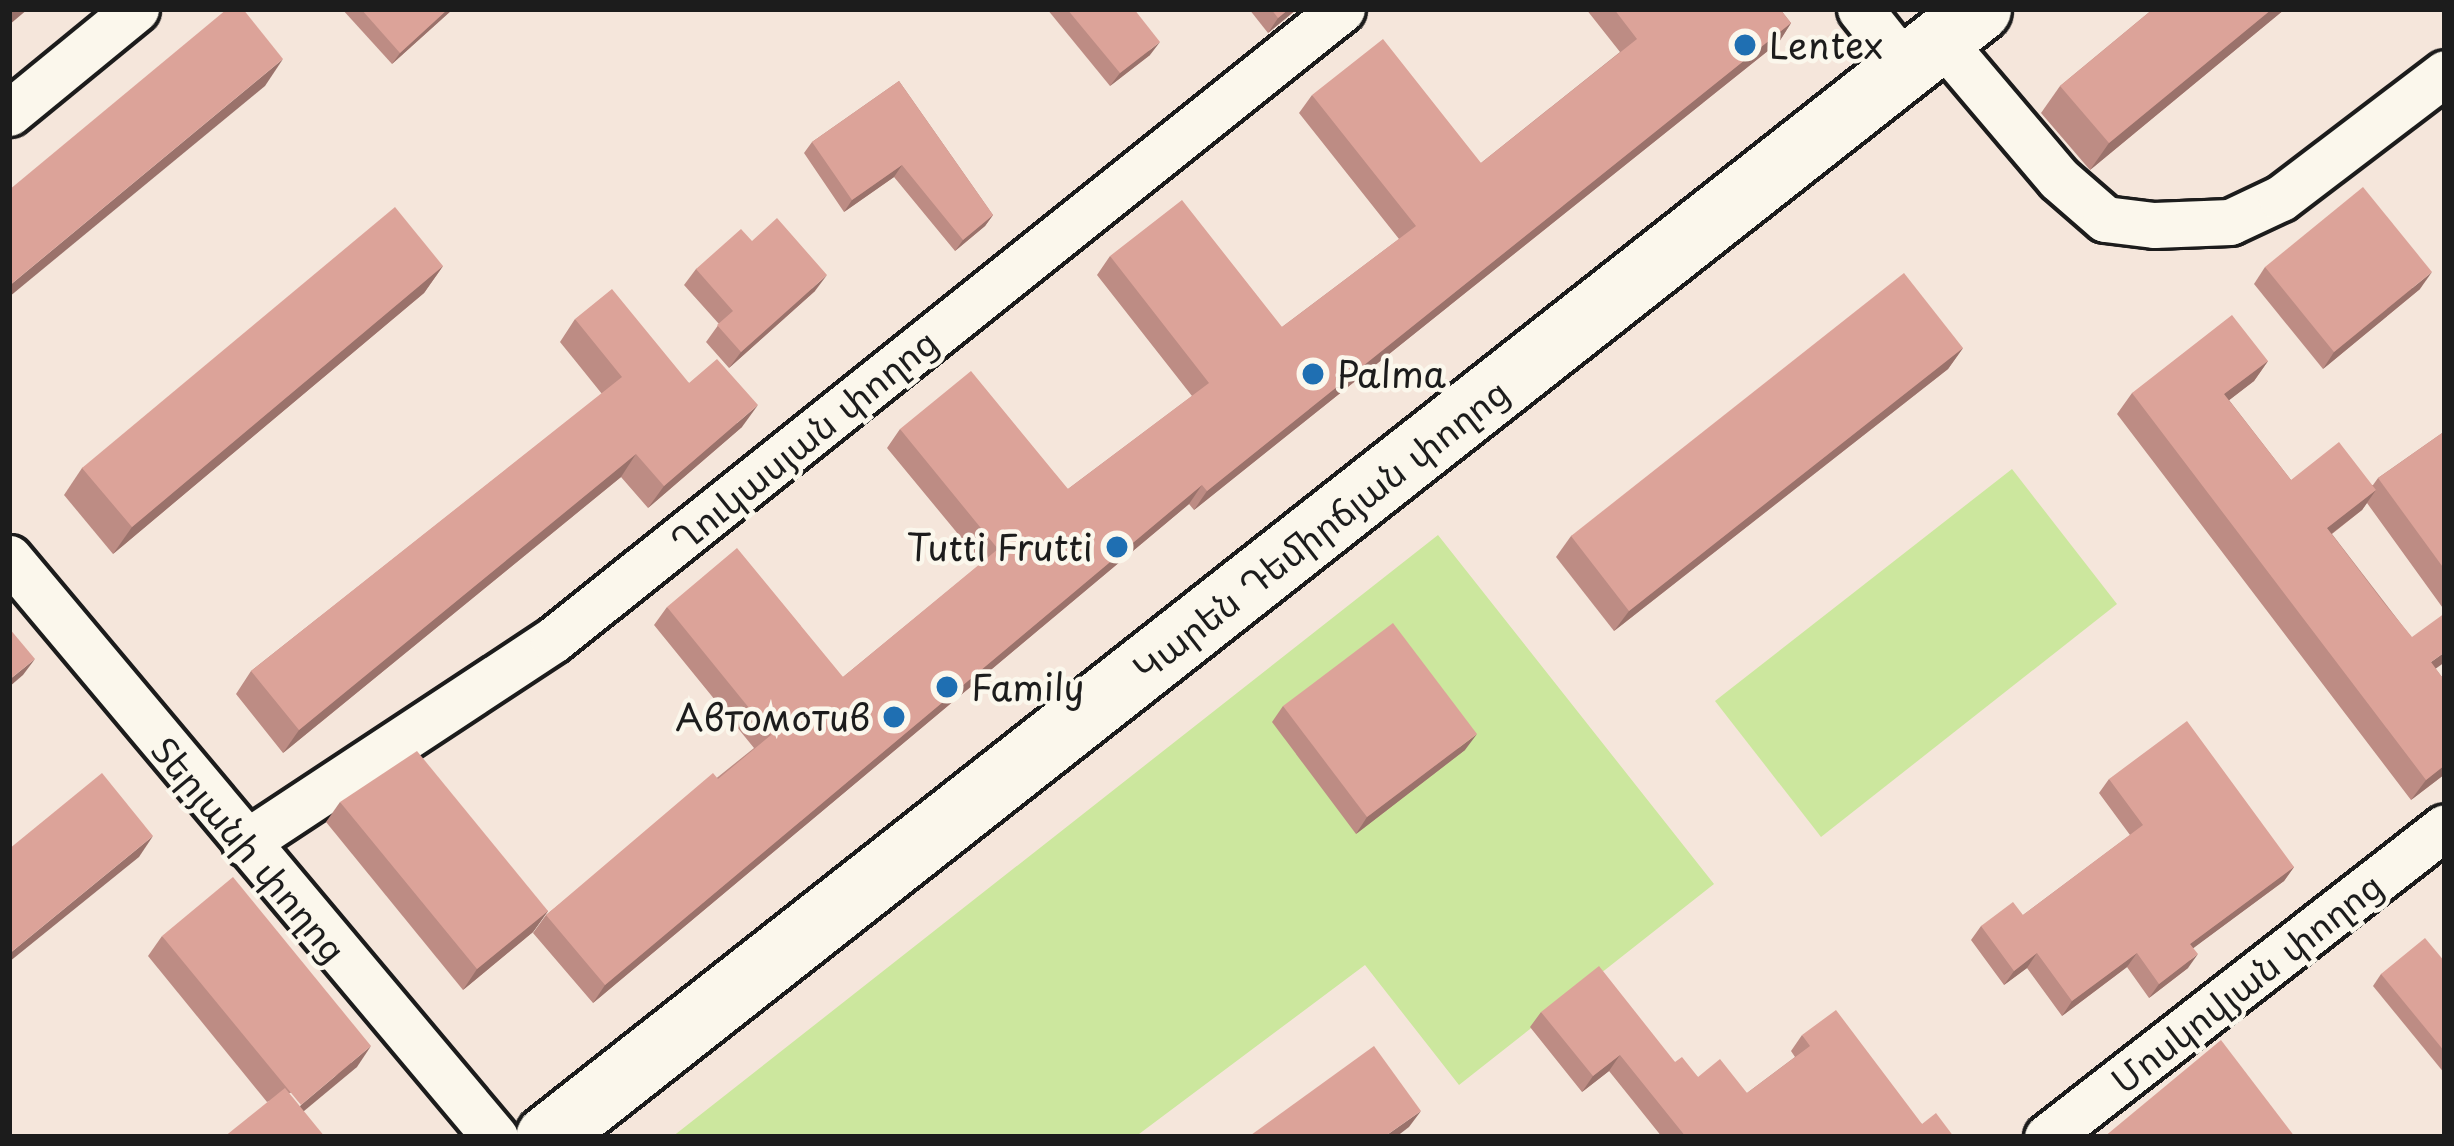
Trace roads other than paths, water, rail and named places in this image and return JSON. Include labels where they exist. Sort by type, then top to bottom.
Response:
[{"type":"street","points":[[9,112],[136,9]]},
{"type":"street","name":"Ղուկասյան փողոց","points":[[245,843],[553,640],[1342,9]]},
{"type":"street","points":[[1860,9],[1942,39],[2082,199],[2105,219],[2154,225],[2230,222],[2281,198],[2445,73]]},
{"type":"street","name":"Կարեն Դեմիրճյան փողոց","points":[[547,1137],[1942,39]]},
{"type":"street","name":"Տերյանի փողոց","points":[[9,558],[495,1137]]},
{"type":"street","name":"Մոսկովյան փողոց","points":[[2047,1137],[2445,827]]},
{"type":"place","name":"Lentex","points":[[1745,45]]},
{"type":"place","name":"Palma","points":[[1313,374]]},
{"type":"place","name":"Tutti Frutti","points":[[1117,547]]},
{"type":"place","name":"Family","points":[[947,687]]},
{"type":"place","name":"Автомотив","points":[[894,717]]}]
